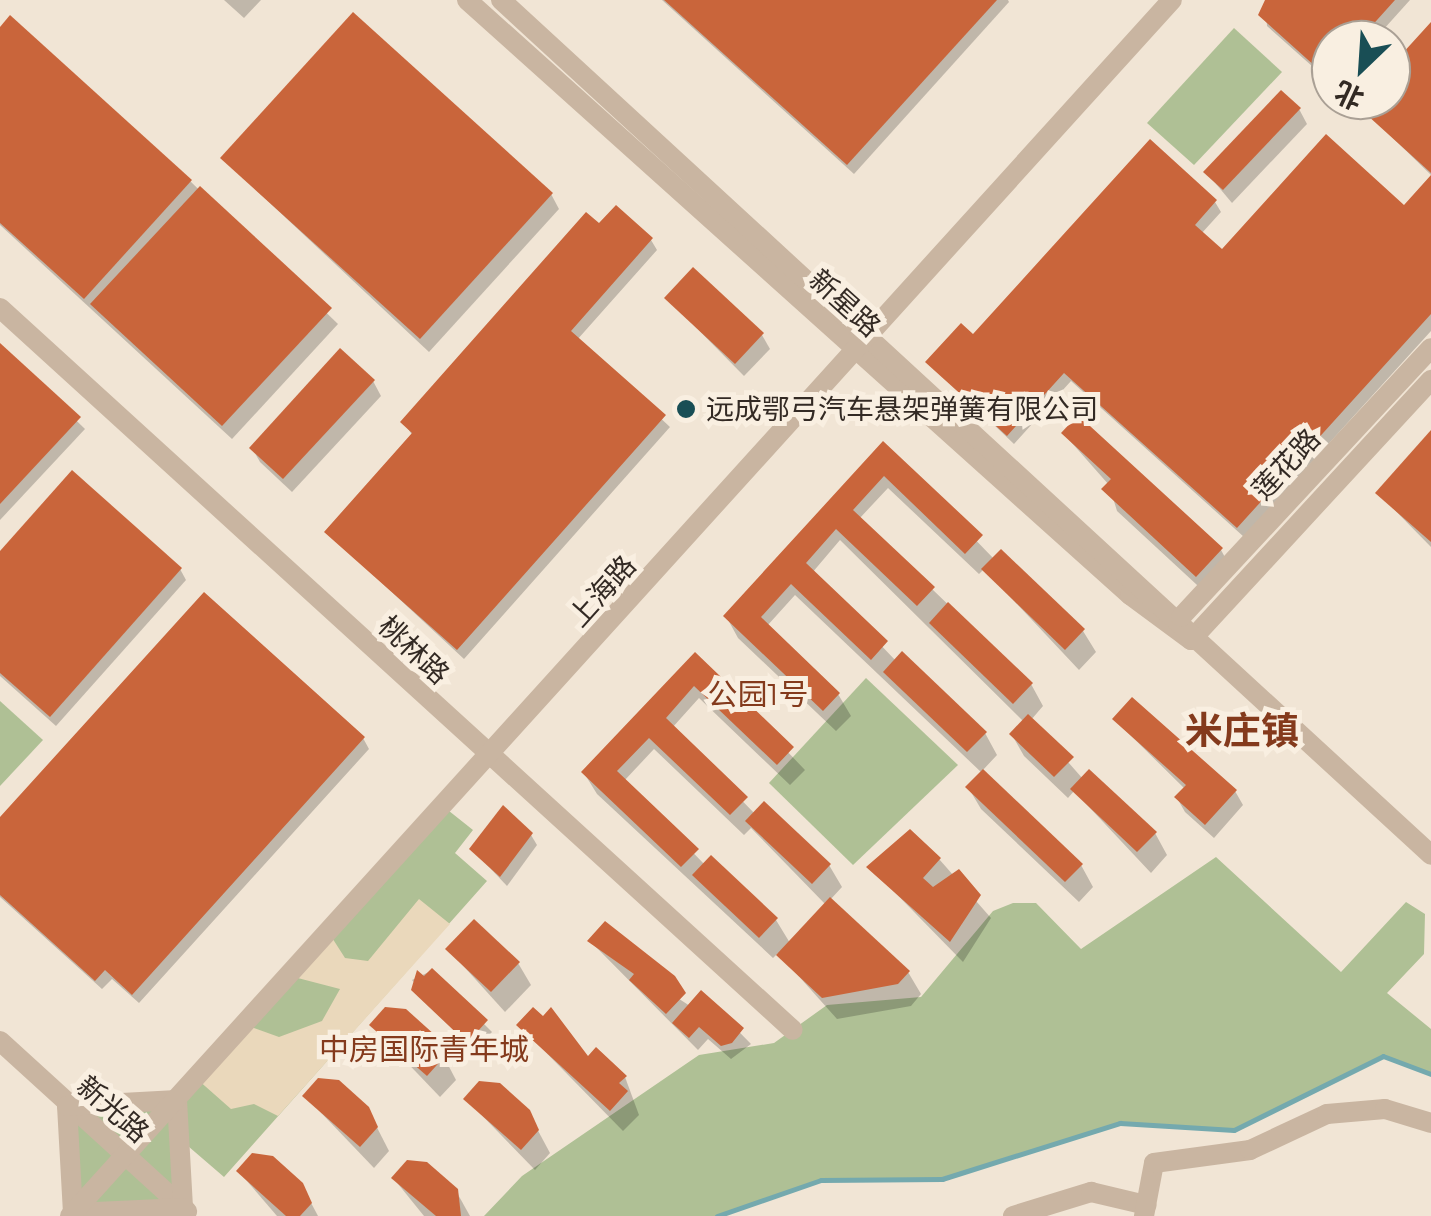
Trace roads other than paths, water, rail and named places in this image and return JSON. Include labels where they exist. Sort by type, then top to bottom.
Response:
[{"type":"street","name":"新星路","points":[[467,0],[1181,618]]},
{"type":"street","name":"新星路","points":[[500,0],[864,342],[1431,855]]},
{"type":"street","name":"上海路","points":[[72,1215],[1172,0]]},
{"type":"street","name":"桃林路","points":[[0,308],[793,1030]]},
{"type":"street","name":"莲花路","points":[[1181,618],[1431,348]]},
{"type":"street","name":"莲花路","points":[[1192,640],[1431,380]]},
{"type":"street","points":[[1181,618],[1192,640]]},
{"type":"street","name":"新光路","points":[[0,1041],[67,1106],[188,1212]]},
{"type":"street","points":[[177,1100],[188,1212],[72,1215],[67,1106],[177,1100]]},
{"type":"street","points":[[1013,1216],[1091,1192],[1145,1211],[1154,1163],[1250,1150],[1327,1114],[1385,1109],[1431,1123]]},
{"type":"waterway","points":[[717,1216],[821,1180],[942,1179],[1120,1123],[1234,1130],[1383,1056],[1431,1074]]},
{"type":"place","name":"远成鄂弓汽车悬架弹簧有限公司","points":[[686,409]]},
{"type":"district","name":"公园1号","points":[[758,695]]},
{"type":"district","name":"米庄镇","points":[[1242,731]]},
{"type":"district","name":"中房国际青年城","points":[[424,1050]]}]
